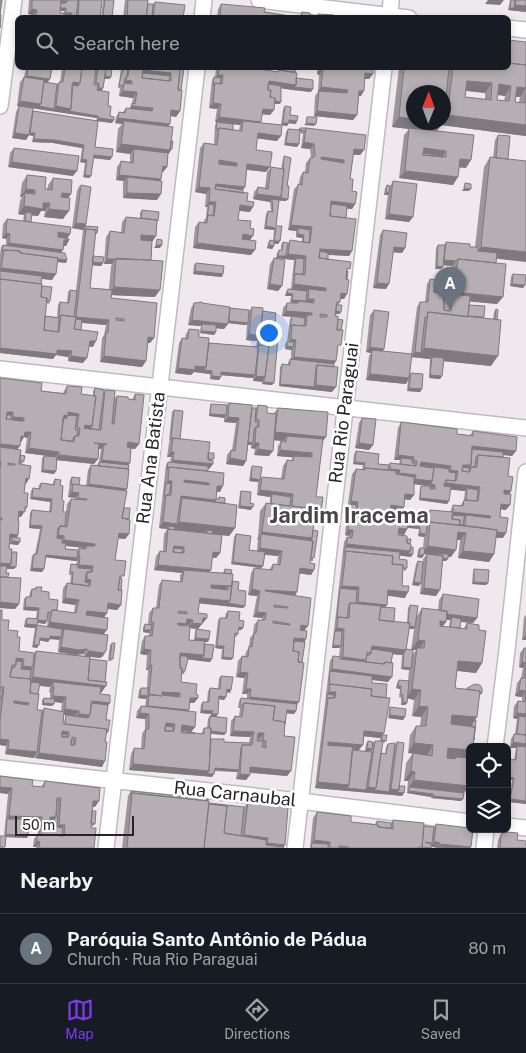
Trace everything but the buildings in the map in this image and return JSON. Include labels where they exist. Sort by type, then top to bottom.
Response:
[{"type":"street","points":[[0,106],[14,0]]},
{"type":"street","points":[[202,15],[204,0]]},
{"type":"street","points":[[259,0],[382,15]]},
{"type":"street","points":[[390,15],[392,0]]},
{"type":"street","points":[[511,28],[526,30]]},
{"type":"street","name":"Rua Ana Batista","points":[[106,848],[196,70]]},
{"type":"street","name":"Rua Rio Paraguai","points":[[295,848],[384,70]]},
{"type":"street","points":[[0,369],[345,406],[526,428]]},
{"type":"street","points":[[496,743],[508,650],[526,472]]},
{"type":"street","name":"Rua Carnaubal","points":[[0,768],[300,800],[466,821]]},
{"type":"street","points":[[511,826],[526,828]]},
{"type":"street","points":[[484,848],[486,833]]},
{"type":"place","name":"Paróquia Santo Antônio de Pádua","points":[[450,308]]},
{"type":"district","name":"Jardim Iracema","points":[[349,515]]}]
